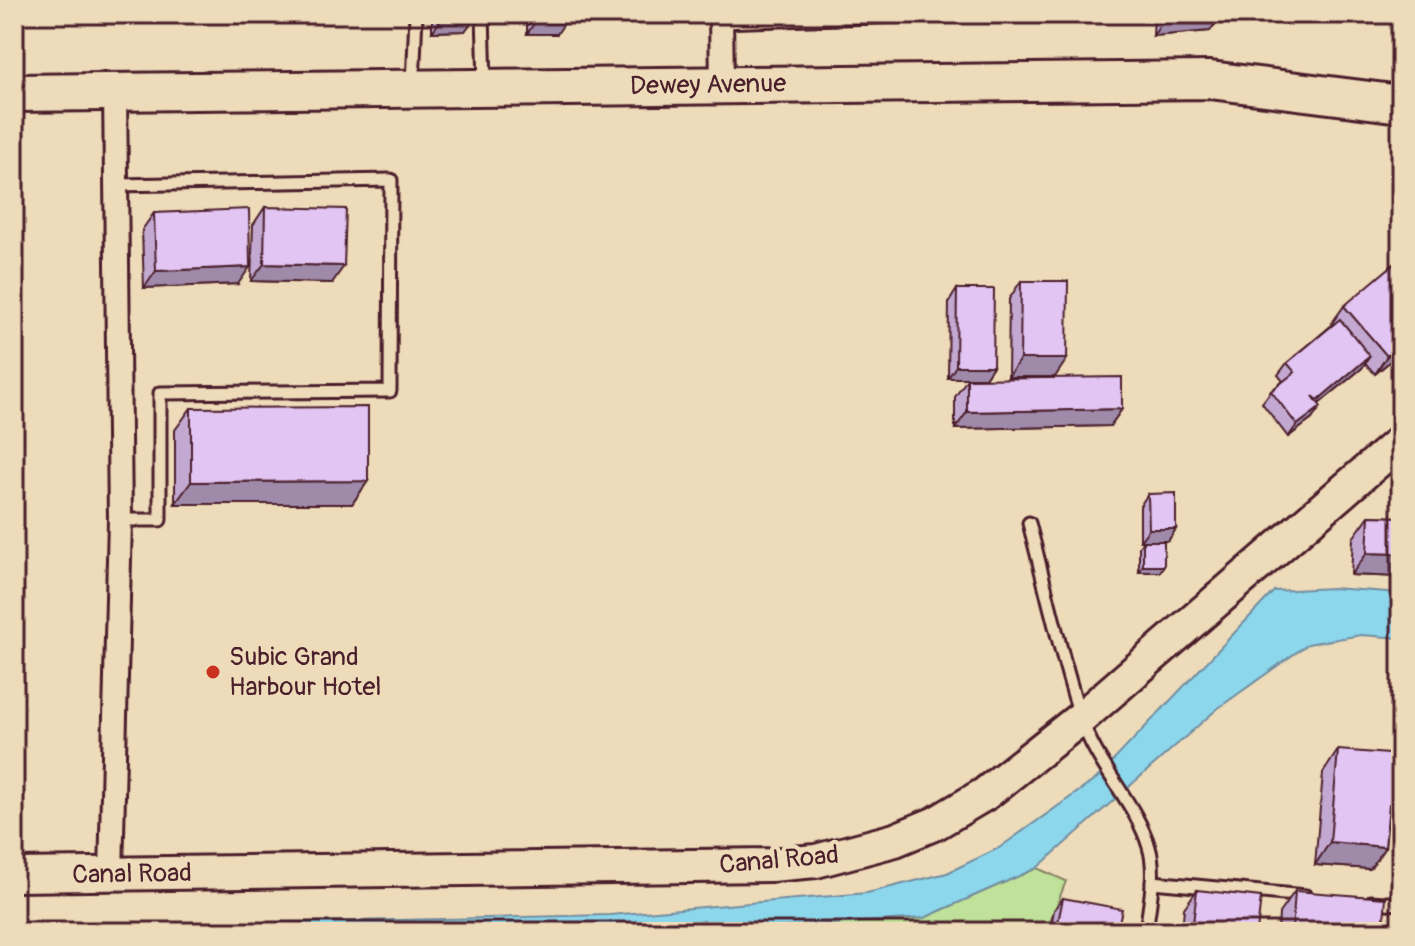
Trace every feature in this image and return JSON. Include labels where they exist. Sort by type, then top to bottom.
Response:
[{"type":"main road","name":"Dewey Avenue","points":[[14,93],[1210,80],[1401,104]]},
{"type":"main road","name":"Canal Road","points":[[14,875],[676,868],[816,861],[895,840],[936,823],[985,794],[1081,718],[1401,441]]},
{"type":"street","points":[[721,18],[722,85]]},
{"type":"street","points":[[111,874],[120,520],[115,92]]},
{"type":"lane","points":[[413,89],[416,14]]},
{"type":"lane","points":[[483,14],[485,88]]},
{"type":"lane","points":[[721,18],[958,14]]},
{"type":"lane","points":[[116,185],[391,180],[390,391],[160,393],[160,520],[120,520]]},
{"type":"lane","points":[[1029,523],[1081,718],[1094,752],[1126,802],[1150,848],[1152,882],[1146,932]]},
{"type":"lane","points":[[1152,882],[1323,897]]},
{"type":"lane","points":[[1354,900],[1401,904]]},
{"type":"green space","points":[[1037,868],[1066,881],[1046,932],[676,932],[924,918]]},
{"type":"water","points":[[1332,588],[1401,593],[1401,638],[1361,635],[1308,644],[1217,709],[1037,868],[924,918],[706,932],[14,932],[14,929],[610,915],[867,893],[947,873],[999,848],[1096,779],[1274,591]]},
{"type":"building","points":[[441,14],[474,14],[474,19],[441,20]]},
{"type":"building","points":[[535,14],[565,14],[565,22],[535,22]]},
{"type":"building","points":[[1165,14],[1217,14],[1165,18]]},
{"type":"building","points":[[265,207],[346,209],[344,266],[264,264]]},
{"type":"building","points":[[249,209],[250,267],[156,271],[154,213]]},
{"type":"building","points":[[1401,258],[1401,344],[1387,356],[1344,306]]},
{"type":"building","points":[[1021,281],[1068,281],[1067,359],[1020,359]]},
{"type":"building","points":[[957,289],[994,289],[993,366],[956,366]]},
{"type":"building","points":[[1340,319],[1370,356],[1318,400],[1313,396],[1321,407],[1297,425],[1271,391],[1295,372],[1287,363]]},
{"type":"building","points":[[1122,377],[1122,409],[967,412],[967,379]]},
{"type":"building","points":[[368,407],[368,481],[191,482],[191,408]]},
{"type":"building","points":[[1176,493],[1176,529],[1149,529],[1148,494]]},
{"type":"building","points":[[1369,516],[1401,517],[1401,554],[1367,553]]},
{"type":"building","points":[[1143,541],[1164,541],[1164,566],[1143,566]]},
{"type":"building","points":[[1338,750],[1401,755],[1401,805],[1389,804],[1385,847],[1330,842]]},
{"type":"building","points":[[1197,890],[1261,897],[1257,932],[1192,932]]},
{"type":"building","points":[[1295,891],[1386,898],[1383,932],[1292,932]]},
{"type":"building","points":[[1063,898],[1122,909],[1117,932],[1056,932]]},
{"type":"place","name":"Subic Grand Harbour Hotel","points":[[213,672]]}]
